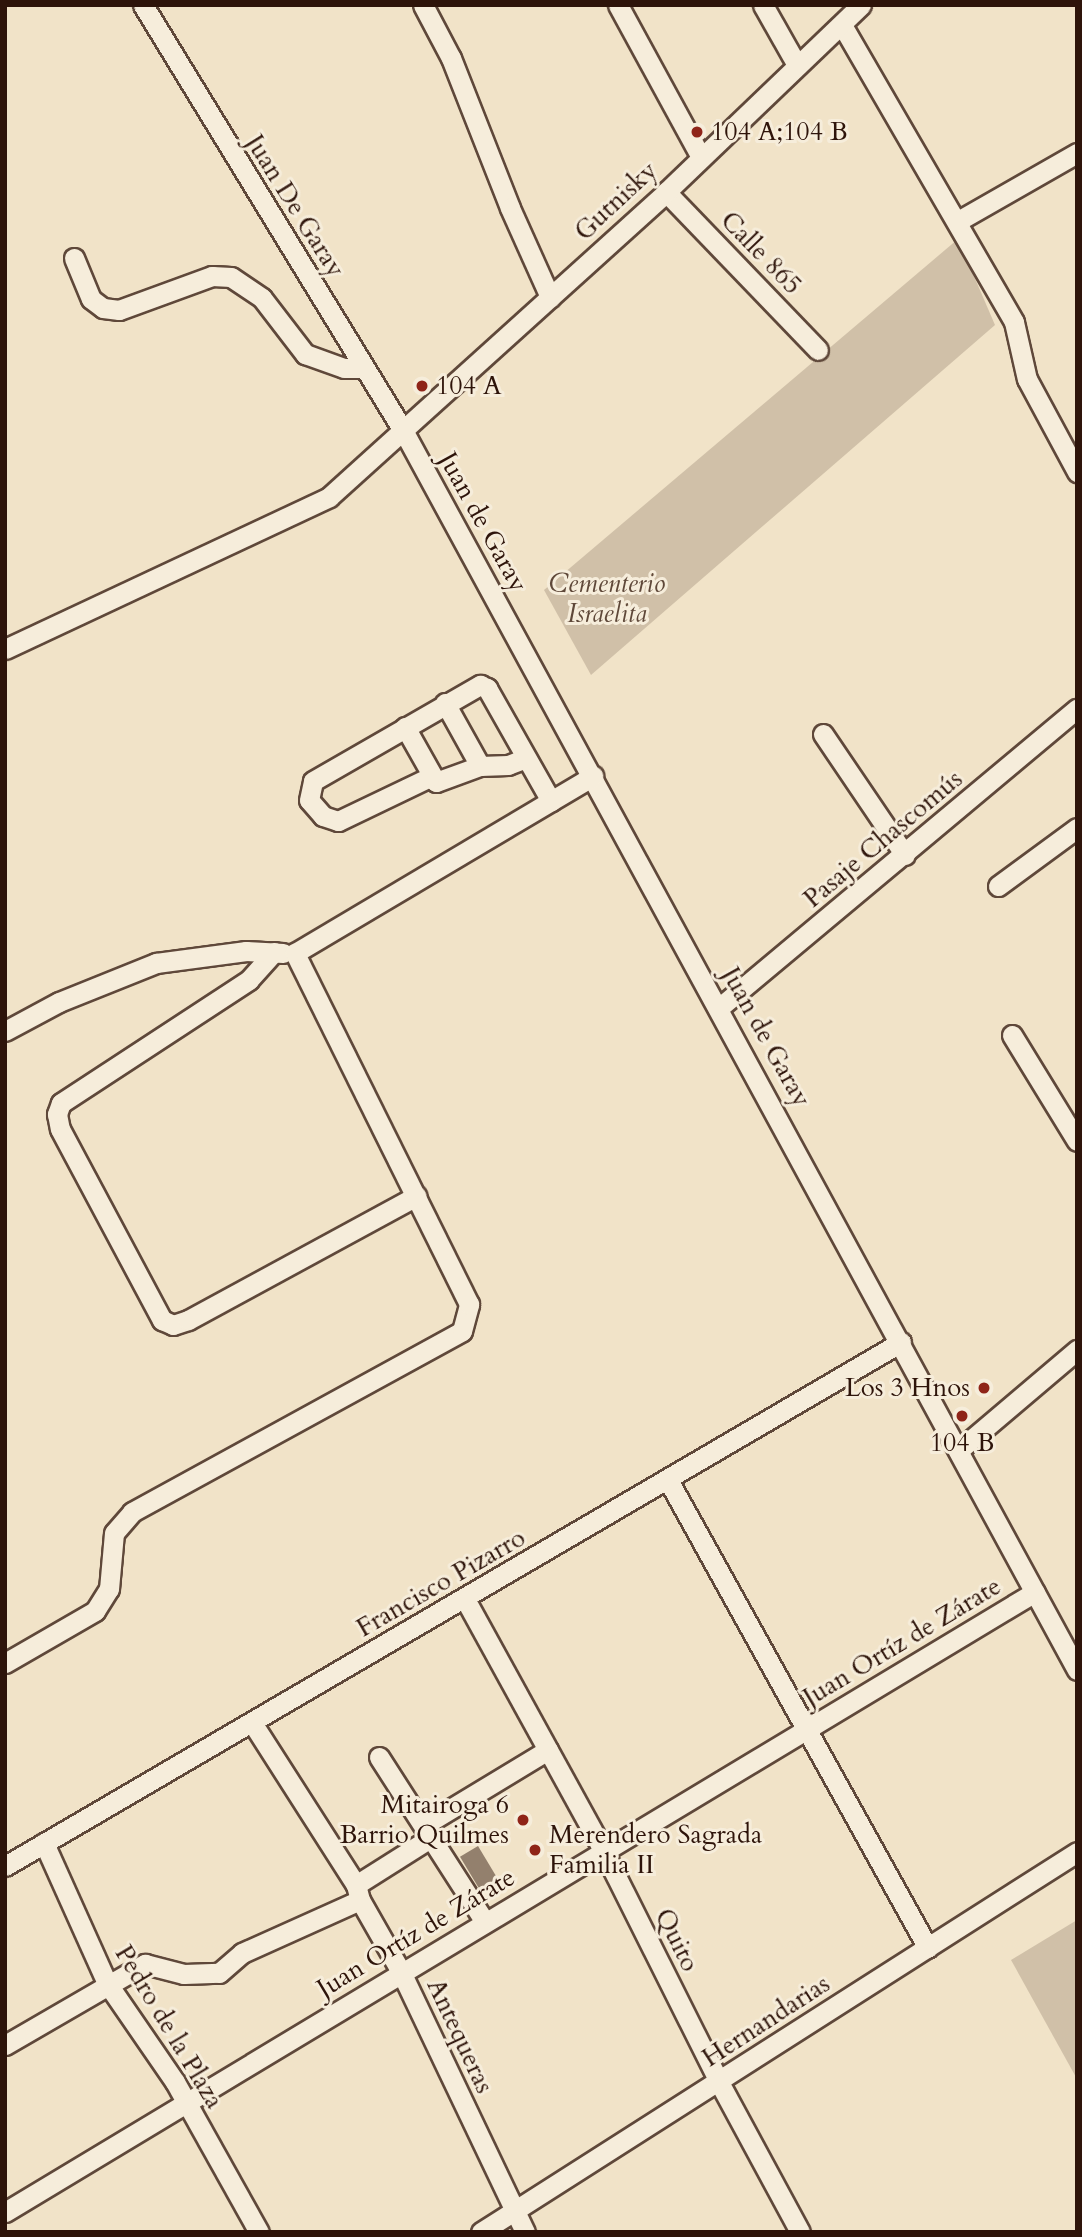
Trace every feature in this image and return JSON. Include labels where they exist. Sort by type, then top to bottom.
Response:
[{"type":"street","name":"Juan De Garay","points":[[143,5],[404,432]]},
{"type":"street","points":[[424,5],[451,58],[510,208],[550,297]]},
{"type":"street","points":[[618,5],[701,157]]},
{"type":"street","points":[[763,5],[797,65]]},
{"type":"street","points":[[850,13],[958,221],[1014,321],[1027,379],[1077,471]]},
{"type":"street","name":"Gutnisky","points":[[5,649],[329,497],[404,432],[666,192],[850,13]]},
{"type":"street","points":[[958,221],[1077,153]]},
{"type":"street","name":"Calle 865","points":[[666,192],[818,350]]},
{"type":"street","points":[[74,258],[91,299],[103,308],[119,310],[212,276],[231,277],[262,299],[305,354],[344,368],[364,368]]},
{"type":"street","name":"Juan de Garay","points":[[404,432],[720,1007],[1077,1670]]},
{"type":"street","points":[[430,777],[338,821],[323,816],[309,800],[313,781],[473,686],[487,688],[551,802]]},
{"type":"street","points":[[445,703],[480,766]]},
{"type":"street","name":"Pasaje Chascomús","points":[[720,1007],[1077,709]]},
{"type":"street","points":[[405,727],[430,777],[442,783],[480,766],[508,765],[526,758]]},
{"type":"street","points":[[824,734],[905,855]]},
{"type":"street","points":[[5,1031],[59,1002],[156,963],[246,951],[295,953],[593,776]]},
{"type":"street","points":[[998,886],[1077,828]]},
{"type":"street","points":[[274,952],[261,972],[61,1103],[57,1114],[60,1129],[162,1320],[173,1325],[188,1320],[416,1196]]},
{"type":"street","points":[[5,1663],[95,1611],[109,1589],[114,1533],[132,1512],[462,1331],[468,1304],[295,953]]},
{"type":"street","points":[[1012,1035],[1077,1141]]},
{"type":"street","name":"Francisco Pizarro","points":[[5,1866],[253,1724],[901,1342]]},
{"type":"street","points":[[959,1450],[1077,1350]]},
{"type":"street","points":[[668,1480],[928,1948]]},
{"type":"street","name":"Juan Ortíz de Zárate","points":[[5,2212],[1035,1592]]},
{"type":"street","name":"Quito","points":[[465,1599],[603,1850],[719,2082],[800,2232]]},
{"type":"street","name":"Antequeras","points":[[253,1724],[358,1892],[401,1972],[525,2232]]},
{"type":"street","points":[[5,2045],[107,1983],[145,1964],[184,1974],[219,1973],[242,1953],[358,1892],[428,1831],[548,1751]]},
{"type":"street","points":[[379,1757],[485,1922]]},
{"type":"street","name":"Pedro de la Plaza","points":[[44,1843],[107,1983],[175,2081],[185,2105],[259,2232]]},
{"type":"street","name":"Hernandarias","points":[[481,2232],[1077,1852]]},
{"type":"green space","name":"Cementerio Israelita","points":[[958,239],[995,325],[591,675],[544,590]]},
{"type":"green space","points":[[1077,1920],[1077,2079],[1011,1960]]},
{"type":"building","points":[[478,1846],[500,1882],[482,1893],[460,1857]]},
{"type":"place","name":"104 A;104 B","points":[[697,132]]},
{"type":"place","name":"104 A","points":[[422,386]]},
{"type":"place","name":"Los 3 Hnos","points":[[984,1388]]},
{"type":"place","name":"104 B","points":[[962,1416]]},
{"type":"place","name":"Mitairoga 6 Barrio Quilmes","points":[[523,1820]]},
{"type":"place","name":"Merendero Sagrada Familia II","points":[[535,1850]]}]
